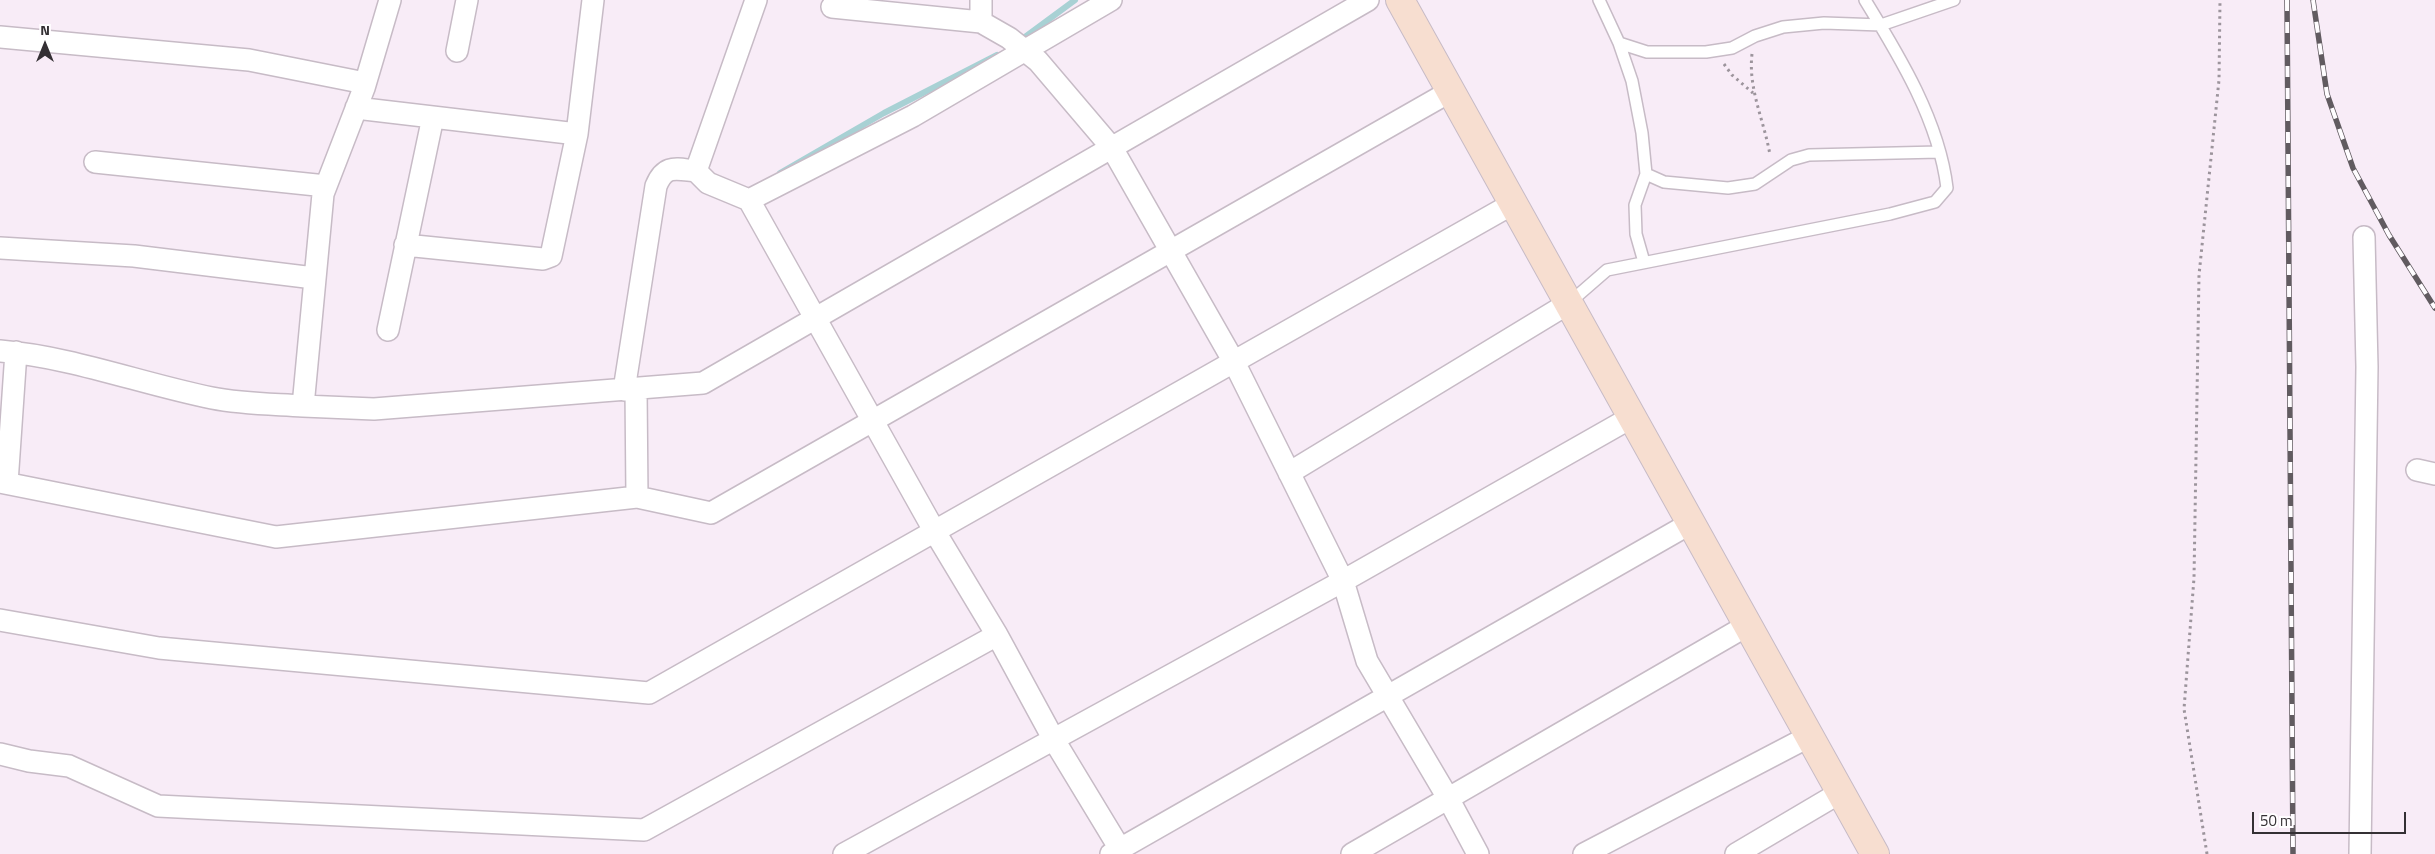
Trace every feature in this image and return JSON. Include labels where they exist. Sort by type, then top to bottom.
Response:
[{"type":"main road","points":[[1400,0],[1875,854]]},
{"type":"street","points":[[303,406],[323,194],[365,83],[390,0]]},
{"type":"street","points":[[457,51],[466,0]]},
{"type":"street","points":[[405,246],[543,259],[551,256],[576,134],[594,0]]},
{"type":"street","points":[[696,171],[756,0]]},
{"type":"street","points":[[980,22],[982,0]]},
{"type":"street","points":[[749,200],[913,116],[1111,0]]},
{"type":"street","points":[[1368,0],[703,383],[374,409],[303,406],[262,404],[213,398],[101,370],[8,352],[4,482],[276,537],[637,497],[711,513],[1451,92]]},
{"type":"street","points":[[832,7],[980,22],[1027,50],[1112,148],[1234,362],[1343,581],[1367,661],[1448,798],[1478,854]]},
{"type":"street","points":[[0,37],[249,60],[365,83]]},
{"type":"street","points":[[356,108],[576,134]]},
{"type":"street","points":[[388,330],[433,117]]},
{"type":"street","points":[[95,162],[326,186]]},
{"type":"street","points":[[637,497],[630,389],[656,186],[660,176],[668,170],[696,171],[708,183],[749,200],[935,532],[997,635],[1115,851],[1691,523]]},
{"type":"street","points":[[0,620],[159,648],[649,692],[1514,204]]},
{"type":"street","points":[[2360,854],[2368,367],[2364,237]]},
{"type":"street","points":[[0,248],[134,256],[314,278]]},
{"type":"street","points":[[1289,473],[1569,302]]},
{"type":"street","points":[[844,854],[1343,581],[1632,417]]},
{"type":"street","points":[[1352,854],[1748,625]]},
{"type":"street","points":[[0,754],[29,762],[70,766],[158,806],[644,830],[997,635]]},
{"type":"street","points":[[1584,854],[1810,736]]},
{"type":"street","points":[[1736,854],[1841,792]]},
{"type":"lane","points":[[1599,0],[1619,43],[1632,81],[1646,174],[1635,205],[1636,234],[1644,262]]},
{"type":"lane","points":[[1569,302],[1607,270],[1890,214],[1935,202],[1948,188],[1945,169],[1924,106],[1866,0]]},
{"type":"lane","points":[[1619,43],[1647,52],[1714,51],[1732,48],[1755,36],[1783,27],[1824,23],[1881,25],[1954,0]]},
{"type":"lane","points":[[1646,174],[1664,182],[1728,188],[1755,184],[1791,160],[1809,155],[1939,152]]},
{"type":"path","points":[[2207,854],[2184,708],[2194,578],[2199,275],[2219,80],[2220,0]]},
{"type":"path","points":[[1755,36],[1751,66],[1753,94],[1765,127],[1771,172]]},
{"type":"path","points":[[1714,51],[1732,75],[1753,94]]},
{"type":"waterway","points":[[1025,37],[1075,0]]},
{"type":"waterway","points":[[780,173],[884,113],[997,55]]},
{"type":"railway","points":[[2287,0],[2293,854]]},
{"type":"railway","points":[[2313,0],[2327,94],[2353,168],[2389,235],[2435,308]]}]
